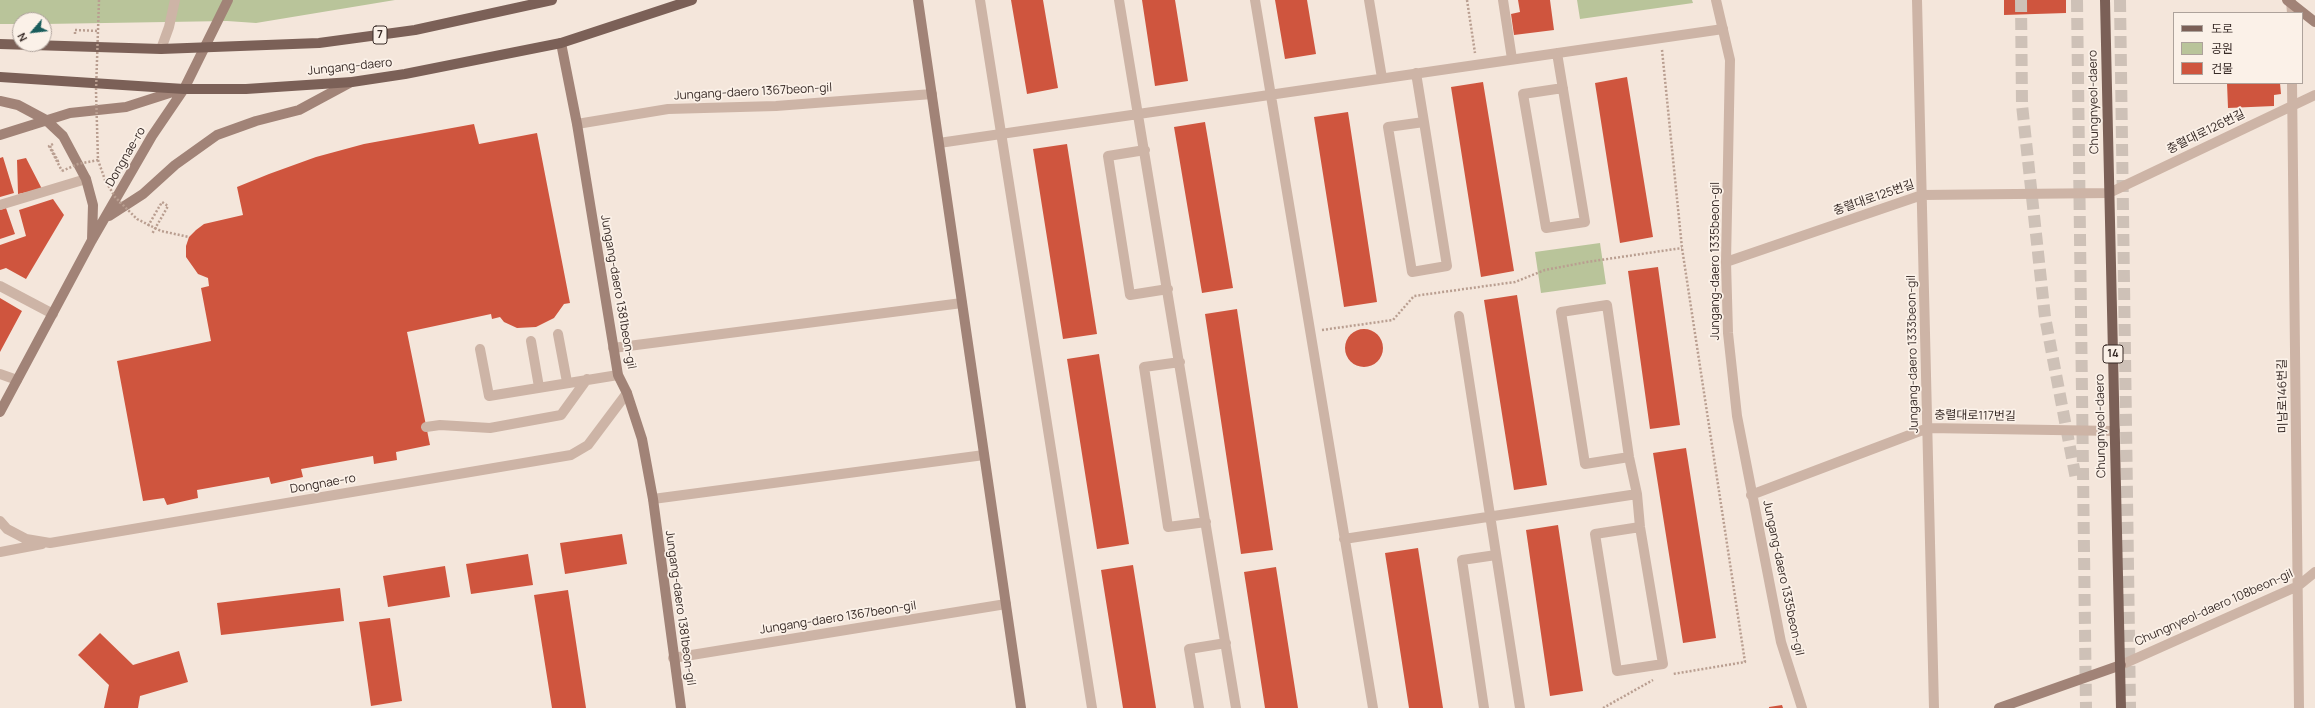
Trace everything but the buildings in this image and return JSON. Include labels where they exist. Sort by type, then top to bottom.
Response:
[{"type":"main road","name":"7","points":[[0,44],[204,49],[319,43],[415,30],[552,0]]},
{"type":"main road","name":"Jungang-daero","points":[[0,77],[184,89],[246,88],[352,82],[405,74],[561,43],[692,0]]},
{"type":"main road","name":"Chungnyeol-daero","points":[[2105,0],[2121,708]]},
{"type":"street","points":[[161,49],[175,0]]},
{"type":"street","name":"Dongnae-ro","points":[[0,412],[92,240],[107,217],[152,136],[184,89],[228,0]]},
{"type":"street","points":[[918,0],[1021,708]]},
{"type":"street","points":[[980,0],[1092,708]]},
{"type":"street","points":[[1119,0],[1168,289],[1236,708]]},
{"type":"street","points":[[1255,0],[1373,708]]},
{"type":"street","points":[[1369,0],[1382,78]]},
{"type":"street","points":[[1503,0],[1512,59]]},
{"type":"street","name":"Jungang-daero 1335beon-gil","points":[[1716,0],[1730,60],[1726,262],[1728,333],[1737,416],[1751,495],[1781,642],[1802,708]]},
{"type":"street","name":"Jungang-daero 1333beon-gil","points":[[1917,0],[1934,708]]},
{"type":"street","points":[[2290,4],[2301,12]]},
{"type":"street","points":[[2303,13],[2315,22]]},
{"type":"street","points":[[939,143],[1723,29]]},
{"type":"street","name":"Jungang-daero 1381beon-gil","points":[[561,43],[577,124],[618,375],[627,393],[642,439],[653,499],[673,658],[681,708]]},
{"type":"street","points":[[1557,53],[1563,88],[1585,222],[1546,228],[1523,94],[1563,88]]},
{"type":"street","points":[[1416,73],[1424,122],[1447,266],[1412,272],[1388,127],[1424,122]]},
{"type":"street","points":[[107,217],[143,194],[175,165],[217,135],[299,110],[352,82]]},
{"type":"street","name":"미남로146번길","points":[[2292,84],[2299,708]]},
{"type":"street","points":[[0,135],[70,113],[126,108],[184,89]]},
{"type":"street","name":"Jungang-daero 1367beon-gil","points":[[577,124],[668,109],[776,106],[932,94]]},
{"type":"street","name":"충렬대로126번길","points":[[2109,193],[2315,95]]},
{"type":"street","points":[[0,101],[18,105],[46,120],[63,136],[86,179],[93,205],[92,240]]},
{"type":"street","points":[[1145,150],[1108,156],[1130,295],[1168,289]]},
{"type":"street","name":"Dongnae-ro","points":[[0,205],[86,179]]},
{"type":"street","name":"충렬대로125번길","points":[[1726,262],[1922,195],[2109,193]]},
{"type":"street","points":[[0,286],[53,314]]},
{"type":"street","points":[[613,348],[962,303]]},
{"type":"street","points":[[1629,457],[1584,464],[1561,312],[1607,305],[1629,457],[1637,494],[1640,527],[1663,664],[1617,671],[1595,534],[1640,527]]},
{"type":"street","points":[[1459,316],[1520,708]]},
{"type":"street","points":[[558,334],[567,382]]},
{"type":"street","points":[[531,340],[539,388]]},
{"type":"street","points":[[480,349],[489,396],[567,382],[618,375]]},
{"type":"street","points":[[1180,362],[1144,367],[1168,527],[1206,522]]},
{"type":"street","points":[[0,374],[17,380]]},
{"type":"street","points":[[426,428],[440,425],[490,428],[561,415],[587,379]]},
{"type":"street","name":"Dongnae-ro","points":[[0,521],[7,529],[26,539],[50,543],[571,455],[588,445],[627,393]]},
{"type":"street","name":"충렬대로117번길","points":[[1751,495],[1928,428],[2115,431]]},
{"type":"street","points":[[653,499],[984,455]]},
{"type":"street","points":[[1344,539],[1490,518],[1637,494]]},
{"type":"street","points":[[0,552],[50,543]]},
{"type":"street","points":[[1484,708],[1462,560],[1496,555]]},
{"type":"street","name":"Chungnyeol-daero 108beon-gil","points":[[2121,665],[2298,586],[2315,572]]},
{"type":"street","name":"Jungang-daero 1367beon-gil","points":[[673,658],[1006,604]]},
{"type":"street","points":[[1199,708],[1189,649],[1226,643]]},
{"type":"street","points":[[2000,708],[2121,665]]},
{"type":"path","points":[[99,0],[96,92],[98,160],[105,180],[115,197],[137,219],[161,232],[189,237]]},
{"type":"path","points":[[1467,0],[1477,64]]},
{"type":"path","points":[[1661,38],[1682,248],[1745,662],[1670,674]]},
{"type":"path","points":[[50,146],[58,161],[62,159],[53,144],[49,146],[62,171],[78,164],[98,160]]},
{"type":"path","points":[[148,226],[162,202],[168,206],[152,234]]},
{"type":"path","points":[[1310,332],[1393,320],[1414,296],[1515,282],[1545,270],[1587,262],[1682,248]]},
{"type":"path","points":[[1603,708],[1656,678]]},
{"type":"green space","points":[[0,0],[395,0],[256,23],[227,21],[52,24],[52,12],[12,12],[12,24],[0,24]]},
{"type":"green space","points":[[1577,0],[1692,0],[1693,3],[1580,19]]},
{"type":"green space","points":[[1600,243],[1606,284],[1541,293],[1535,252]]},
{"type":"tunnel","points":[[2021,0],[2022,105],[2045,317],[2076,479]]},
{"type":"tunnel","points":[[2077,0],[2086,708]]},
{"type":"tunnel","points":[[2120,0],[2130,708]]}]
